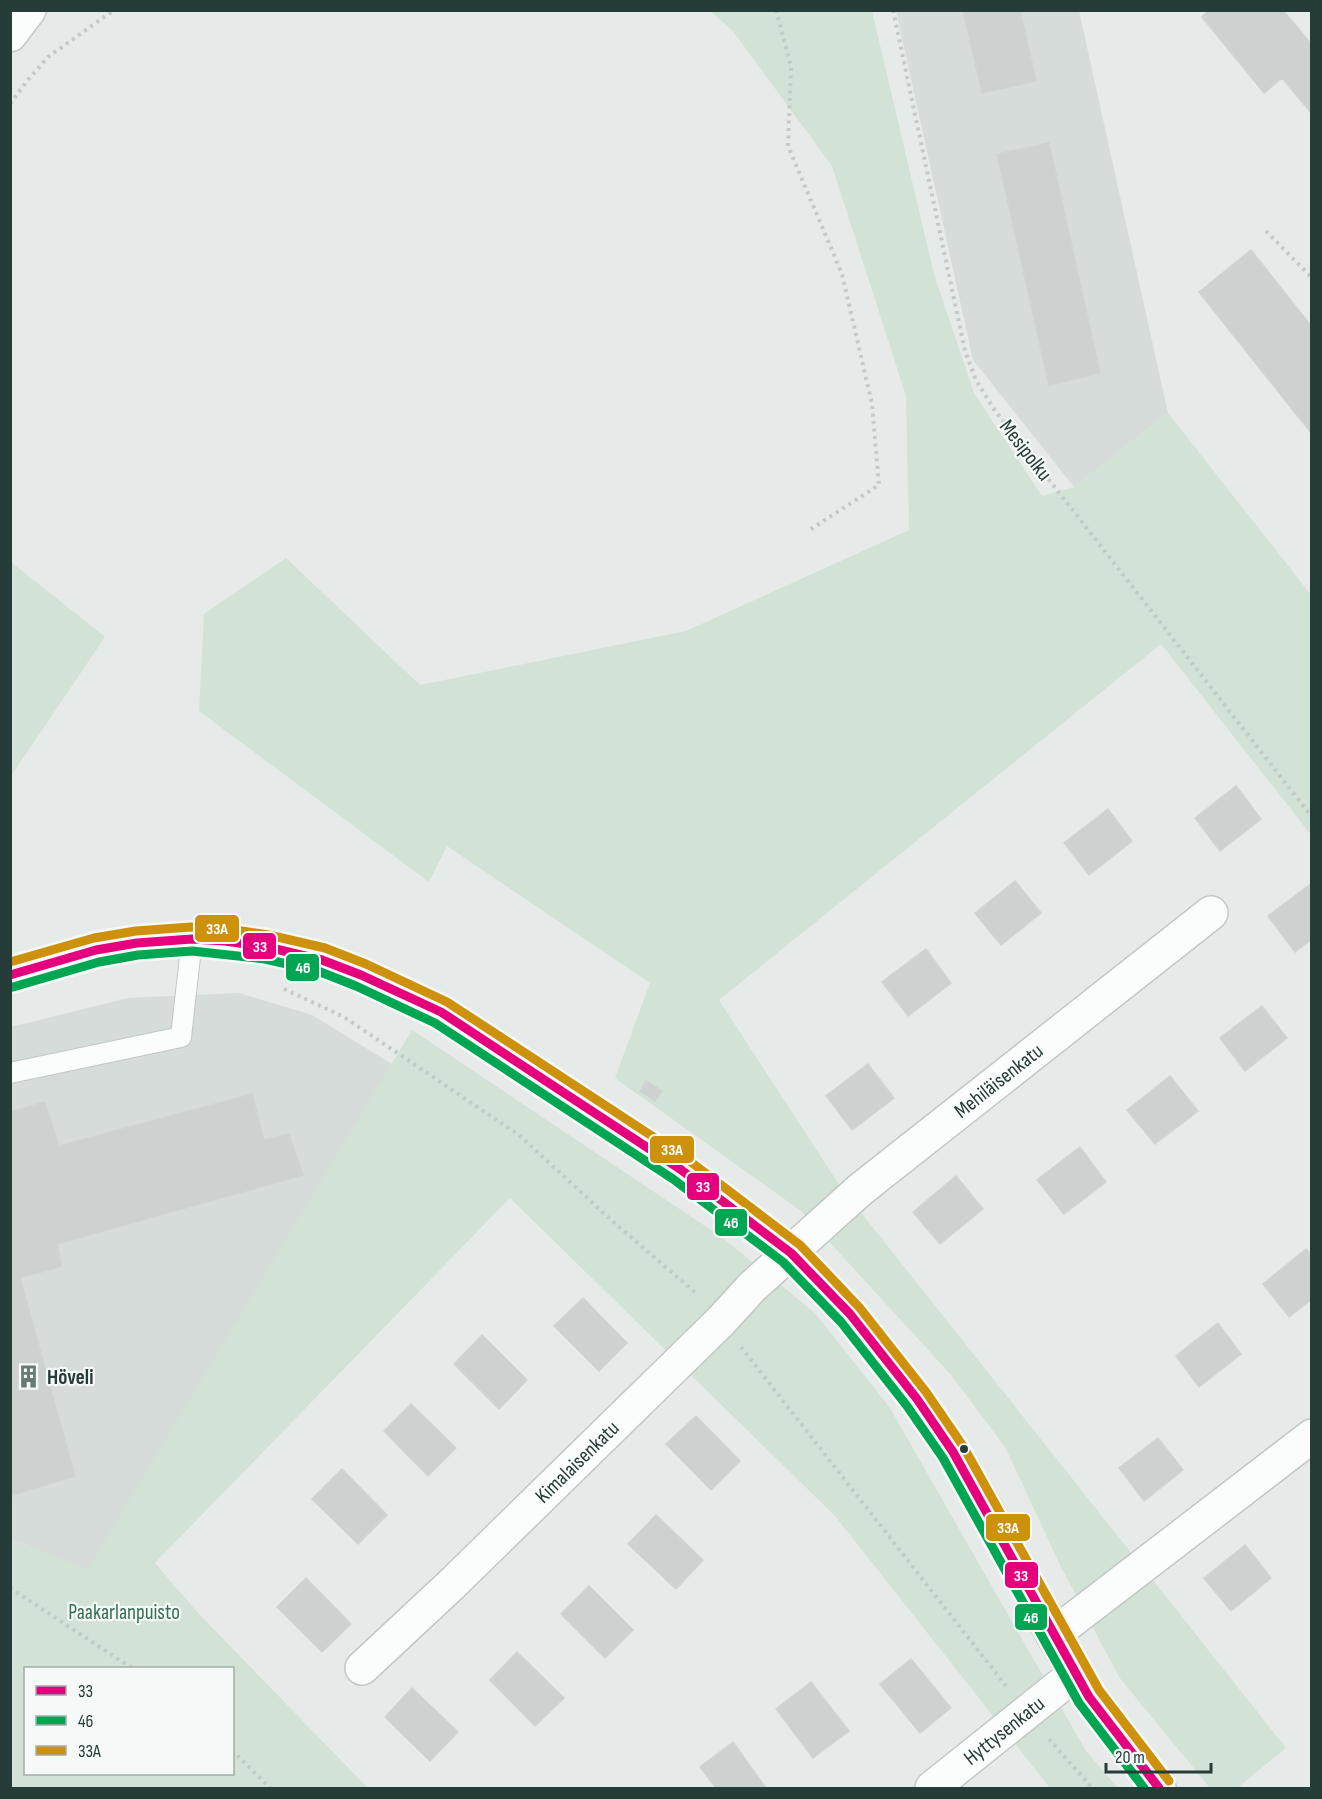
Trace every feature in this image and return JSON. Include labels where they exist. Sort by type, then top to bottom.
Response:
[{"type":"street","points":[[10,35],[29,10]]},
{"type":"street","name":"Mehiläisenkatu","points":[[791,1253],[861,1189],[1211,913]]},
{"type":"street","points":[[10,975],[96,950],[137,943],[192,939],[267,947],[322,960],[361,975],[441,1012],[680,1169],[791,1253],[850,1314],[917,1399],[953,1452],[1089,1697],[1159,1788]]},
{"type":"street","name":"Kimalaisenkatu","points":[[362,1668],[451,1585],[721,1321],[752,1287],[791,1253]]},
{"type":"street","points":[[1053,1635],[1311,1436]]},
{"type":"street","name":"Hyttysenkatu","points":[[932,1788],[1076,1673]]},
{"type":"lane","points":[[10,1073],[181,1037],[192,939]]},
{"type":"path","points":[[10,104],[48,57],[114,10]]},
{"type":"path","points":[[776,10],[791,66],[788,146],[842,274],[872,404],[879,485],[808,531]]},
{"type":"path","name":"Mesipolku","points":[[892,10],[965,351],[976,380],[993,408],[1311,818]]},
{"type":"path","points":[[1266,231],[1311,278]]},
{"type":"path","points":[[281,987],[344,1017],[519,1135],[610,1219],[709,1305],[1026,1712],[1092,1788]]},
{"type":"path","points":[[10,1588],[130,1667]]},
{"type":"path","points":[[234,1752],[270,1788]]},
{"type":"shaded area","points":[[896,11],[1079,11],[1168,413],[1074,487],[973,360]]},
{"type":"shaded area","points":[[239,993],[312,1015],[392,1064],[88,1570],[11,1539],[11,1027],[128,998]]},
{"type":"green space","points":[[710,11],[872,11],[934,274],[974,393],[1042,496],[1074,487],[1168,413],[1311,595],[1311,835],[1161,644],[719,1000],[840,1186],[1286,1748],[1237,1788],[1210,1788],[1119,1677],[1061,1567],[1005,1447],[951,1375],[801,1211],[615,1078],[650,983],[447,846],[429,882],[199,711],[204,614],[286,558],[420,685],[686,631],[909,530],[906,396],[832,166],[732,30]]},
{"type":"green space","points":[[11,562],[105,637],[11,776]]},
{"type":"green space","name":"Paakarlanpuisto","points":[[412,1030],[723,1238],[815,1313],[890,1408],[1086,1751],[1118,1788],[1050,1788],[835,1516],[510,1198],[155,1563],[198,1613],[368,1788],[11,1788],[10,1539],[88,1569]]},
{"type":"building","points":[[963,10],[1020,10],[1036,81],[982,93]]},
{"type":"building","points":[[1209,10],[1283,10],[1312,45],[1312,114],[1282,78],[1264,93],[1202,17]]},
{"type":"building","points":[[1049,143],[1100,373],[1049,385],[997,154]]},
{"type":"building","points":[[1251,250],[1312,327],[1312,434],[1199,292]]},
{"type":"building","points":[[1236,786],[1261,819],[1220,851],[1195,818]]},
{"type":"building","points":[[1108,809],[1132,841],[1089,875],[1064,843]]},
{"type":"building","points":[[1015,881],[1041,913],[1001,945],[975,913]]},
{"type":"building","points":[[1312,883],[1312,939],[1295,952],[1268,916]]},
{"type":"building","points":[[926,949],[951,983],[908,1016],[882,982]]},
{"type":"building","points":[[1262,1006],[1287,1038],[1245,1071],[1220,1038]]},
{"type":"building","points":[[868,1064],[894,1098],[852,1130],[826,1096]]},
{"type":"building","points":[[1170,1076],[1198,1111],[1155,1144],[1127,1110]]},
{"type":"building","points":[[646,1081],[662,1091],[655,1101],[640,1091]]},
{"type":"building","name":"Höveli","points":[[252,1094],[264,1140],[289,1134],[303,1175],[57,1244],[62,1266],[20,1278],[75,1476],[10,1496],[10,1112],[45,1102],[59,1146]]},
{"type":"building","points":[[1080,1147],[1106,1182],[1064,1214],[1037,1180]]},
{"type":"building","points":[[956,1176],[983,1209],[940,1244],[913,1212]]},
{"type":"building","points":[[1306,1249],[1312,1256],[1312,1299],[1289,1317],[1263,1284]]},
{"type":"building","points":[[583,1298],[627,1343],[599,1371],[554,1326]]},
{"type":"building","points":[[1218,1323],[1241,1354],[1199,1387],[1176,1356]]},
{"type":"building","points":[[482,1335],[527,1380],[499,1409],[454,1364]]},
{"type":"building","points":[[411,1404],[456,1448],[428,1476],[384,1431]]},
{"type":"building","points":[[696,1416],[740,1461],[711,1490],[666,1444]]},
{"type":"building","points":[[1158,1438],[1183,1470],[1144,1501],[1119,1468]]},
{"type":"building","points":[[342,1469],[387,1515],[358,1544],[312,1499]]},
{"type":"building","points":[[656,1515],[703,1560],[676,1589],[628,1544]]},
{"type":"building","points":[[1245,1545],[1271,1578],[1231,1611],[1204,1578]]},
{"type":"building","points":[[306,1578],[351,1624],[322,1652],[277,1607]]},
{"type":"building","points":[[589,1586],[633,1630],[605,1658],[561,1614]]},
{"type":"building","points":[[517,1652],[564,1698],[535,1726],[490,1680]]},
{"type":"building","points":[[911,1659],[951,1708],[920,1733],[880,1684]]},
{"type":"building","points":[[811,1682],[849,1731],[813,1758],[776,1709]]},
{"type":"building","points":[[412,1688],[458,1732],[430,1761],[385,1717]]},
{"type":"building","points":[[733,1742],[766,1788],[716,1788],[700,1767]]},
{"type":"transit line","name":"33A","points":[[10,962],[94,938],[136,931],[191,927],[269,935],[325,948],[366,964],[447,1002],[687,1159],[800,1245],[859,1307],[926,1392],[963,1446],[1099,1690],[1169,1781]]},
{"type":"transit line","name":"33","points":[[10,975],[96,950],[137,943],[192,939],[267,947],[322,960],[361,975],[441,1012],[680,1169],[791,1253],[850,1314],[917,1399],[953,1452],[1089,1697],[1159,1788]]},
{"type":"transit line","name":"46","points":[[13,987],[99,962],[138,955],[192,951],[265,959],[318,971],[435,1023],[673,1179],[783,1262],[841,1322],[907,1406],[943,1458],[1079,1703],[1144,1788]]},
{"type":"place","name":"Höveli","points":[[29,1377]]}]
